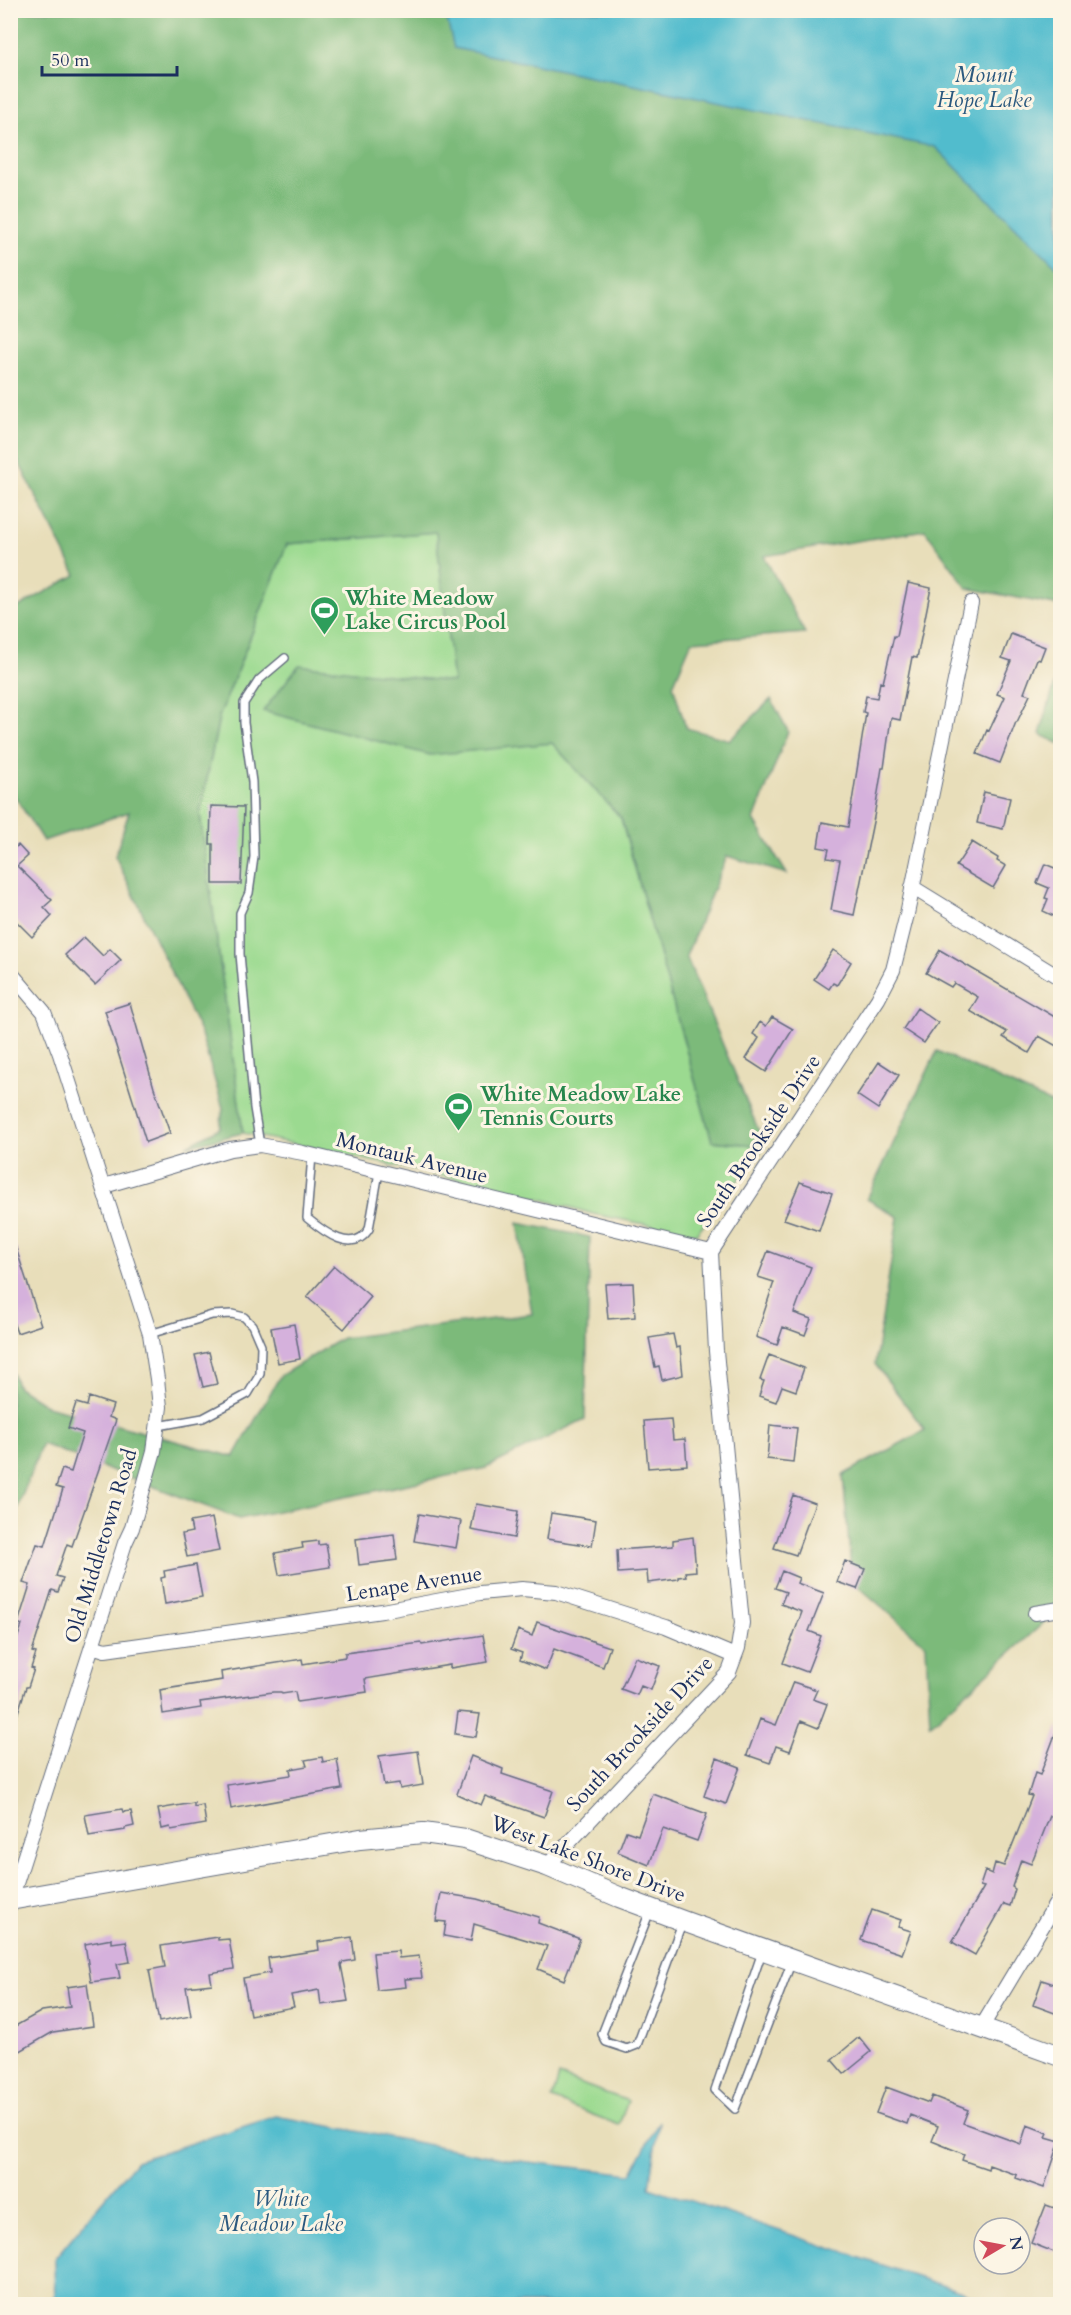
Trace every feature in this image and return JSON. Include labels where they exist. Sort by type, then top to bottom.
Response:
[{"type":"street","name":"South Brookside Drive","points":[[547,1866],[729,1672],[735,1656],[742,1623],[716,1351],[711,1252],[878,999],[893,970],[971,603]]},
{"type":"street","points":[[912,887],[1060,978]]},
{"type":"street","name":"Old Middletown Road","points":[[10,972],[44,1012],[104,1186],[150,1334],[160,1407],[154,1451],[132,1528],[124,1543],[11,1899]]},
{"type":"street","name":"Montauk Avenue","points":[[104,1186],[230,1149],[260,1145],[312,1155],[711,1252]]},
{"type":"street","name":"Lenape Avenue","points":[[92,1646],[105,1650],[382,1611],[480,1593],[522,1590],[556,1592],[666,1627],[735,1656]]},
{"type":"street","points":[[1035,1613],[1060,1609]]},
{"type":"street","name":"West Lake Shore Drive","points":[[11,1899],[360,1839],[423,1833],[465,1839],[547,1866],[683,1921],[1060,2056]]},
{"type":"street","points":[[981,2028],[1060,1897]]},
{"type":"lane","points":[[260,1145],[254,1108],[240,954],[240,913],[249,893],[254,857],[252,782],[244,723],[244,703],[259,680],[285,658]]},
{"type":"lane","points":[[312,1155],[307,1218],[326,1233],[337,1238],[353,1242],[365,1237],[369,1229],[379,1172]]},
{"type":"lane","points":[[150,1334],[212,1315],[232,1314],[244,1317],[252,1325],[261,1346],[260,1374],[248,1394],[203,1418],[157,1426]]},
{"type":"lane","points":[[651,1908],[602,2034],[606,2042],[627,2049],[637,2045],[683,1921]]},
{"type":"lane","points":[[762,1950],[715,2090],[735,2109],[792,1960]]},
{"type":"green space","points":[[11,11],[1060,11],[1060,606],[967,588],[925,530],[764,556],[805,633],[692,641],[673,685],[686,728],[730,740],[771,699],[788,731],[754,820],[787,874],[727,856],[686,956],[765,1146],[712,1141],[621,818],[552,743],[430,755],[263,711],[299,665],[453,682],[436,532],[287,544],[219,717],[200,814],[243,1133],[186,1146],[220,1128],[223,1108],[201,1034],[115,856],[129,812],[43,841],[11,790],[11,611],[76,575],[11,447]]},
{"type":"green space","points":[[436,532],[453,682],[299,666],[430,754],[552,743],[621,818],[712,1141],[765,1146],[696,1234],[593,1214],[521,1193],[243,1133],[200,815],[219,717],[287,544]]},
{"type":"green space","points":[[1060,666],[1060,744],[1040,734]]},
{"type":"green space","points":[[937,1051],[1060,1107],[1060,1608],[930,1725],[926,1645],[852,1581],[843,1475],[925,1430],[875,1364],[898,1217],[867,1199]]},
{"type":"green space","points":[[518,1223],[590,1237],[585,1419],[486,1468],[239,1519],[42,1444],[11,1525],[10,1368],[18,1387],[47,1406],[234,1457],[280,1376],[342,1338],[532,1314]]},
{"type":"green space","points":[[559,2076],[628,2101],[619,2125],[552,2099]]},
{"type":"water","name":"Mount Hope Lake","points":[[445,11],[1060,11],[1060,270],[935,147],[454,48]]},
{"type":"water","name":"White Meadow Lake","points":[[276,2116],[511,2160],[631,2174],[659,2121],[649,2187],[998,2304],[55,2304],[54,2259],[136,2161]]},
{"type":"building","points":[[908,583],[931,588],[917,658],[912,657],[900,720],[891,718],[884,768],[882,768],[854,915],[831,910],[840,860],[827,858],[829,849],[818,847],[822,822],[848,827],[866,713],[863,712],[866,696],[877,698],[880,682],[883,683],[894,636],[897,636]]},
{"type":"building","points":[[1011,634],[1045,647],[1040,660],[1037,659],[1024,693],[1030,695],[1016,722],[1000,763],[977,754],[1005,697],[997,694],[1011,661],[1002,658]]},
{"type":"building","points":[[984,792],[1010,798],[1003,829],[977,823]]},
{"type":"building","points":[[211,806],[244,807],[241,884],[213,884],[213,844],[210,844]]},
{"type":"building","points":[[972,842],[998,858],[997,861],[1006,866],[993,888],[956,866]]},
{"type":"building","points":[[18,845],[28,856],[17,866],[52,900],[44,907],[52,916],[32,937],[10,915],[10,852]]},
{"type":"building","points":[[1060,861],[1060,919],[1043,911],[1048,899],[1045,898],[1049,888],[1037,883],[1045,864],[1057,869]]},
{"type":"building","points":[[84,937],[103,956],[110,949],[121,960],[95,985],[65,955]]},
{"type":"building","points":[[833,950],[851,962],[837,985],[833,983],[829,989],[814,979]]},
{"type":"building","points":[[940,950],[1060,1020],[1060,1048],[1039,1036],[1029,1053],[1003,1037],[1007,1032],[970,1011],[978,997],[954,983],[951,987],[926,973]]},
{"type":"building","points":[[130,1003],[154,1088],[170,1133],[146,1142],[105,1011]]},
{"type":"building","points":[[917,1008],[938,1023],[924,1043],[903,1029]]},
{"type":"building","points":[[772,1017],[793,1029],[766,1072],[746,1059],[759,1038],[753,1034],[760,1022],[766,1026]]},
{"type":"building","points":[[879,1062],[899,1075],[878,1109],[857,1095]]},
{"type":"building","points":[[800,1182],[832,1193],[819,1231],[784,1219]]},
{"type":"building","points":[[14,1242],[41,1325],[17,1333],[10,1313],[10,1243]]},
{"type":"building","points":[[768,1251],[811,1267],[794,1313],[811,1319],[805,1335],[783,1327],[777,1345],[756,1337],[774,1282],[758,1277]]},
{"type":"building","points":[[334,1266],[371,1297],[344,1329],[307,1297]]},
{"type":"building","points":[[633,1283],[635,1317],[608,1319],[605,1284]]},
{"type":"building","points":[[294,1324],[300,1359],[278,1363],[271,1328]]},
{"type":"building","points":[[673,1334],[676,1348],[680,1347],[683,1375],[662,1380],[659,1366],[655,1367],[649,1338]]},
{"type":"building","points":[[209,1352],[217,1384],[203,1387],[195,1355]]},
{"type":"building","points":[[769,1355],[804,1368],[796,1391],[782,1386],[776,1402],[759,1396],[764,1381],[760,1380]]},
{"type":"building","points":[[89,1397],[113,1405],[109,1417],[116,1420],[72,1546],[67,1544],[56,1576],[63,1578],[58,1592],[52,1590],[32,1652],[36,1653],[31,1668],[34,1669],[14,1725],[10,1724],[10,1659],[22,1625],[18,1623],[30,1585],[23,1583],[37,1544],[45,1546],[63,1489],[56,1487],[62,1469],[71,1472],[83,1433],[68,1428],[76,1403],[87,1406]]},
{"type":"building","points":[[671,1419],[673,1440],[685,1439],[687,1465],[648,1468],[644,1421]]},
{"type":"building","points":[[770,1425],[797,1428],[793,1462],[767,1459]]},
{"type":"building","points":[[793,1495],[815,1503],[796,1555],[774,1548]]},
{"type":"building","points":[[476,1504],[518,1511],[514,1538],[471,1530]]},
{"type":"building","points":[[551,1513],[596,1520],[592,1546],[547,1539]]},
{"type":"building","points":[[419,1514],[461,1521],[456,1548],[414,1541]]},
{"type":"building","points":[[212,1518],[219,1551],[187,1557],[182,1534],[192,1532],[190,1522]]},
{"type":"building","points":[[394,1534],[397,1560],[359,1565],[356,1539]]},
{"type":"building","points":[[693,1537],[696,1571],[685,1572],[686,1576],[648,1583],[647,1571],[618,1573],[617,1550],[673,1546],[673,1540]]},
{"type":"building","points":[[318,1541],[318,1545],[326,1544],[330,1567],[279,1575],[275,1553],[303,1548],[302,1543]]},
{"type":"building","points":[[845,1561],[865,1569],[857,1589],[837,1582]]},
{"type":"building","points":[[196,1565],[202,1597],[165,1604],[161,1578],[165,1577],[164,1571]]},
{"type":"building","points":[[782,1571],[799,1578],[797,1583],[824,1593],[809,1631],[821,1636],[807,1672],[783,1663],[802,1612],[781,1604],[786,1592],[775,1588]]},
{"type":"building","points":[[537,1622],[610,1647],[603,1667],[554,1649],[546,1670],[520,1660],[522,1653],[511,1649],[518,1630],[532,1636]]},
{"type":"building","points":[[483,1635],[488,1662],[450,1668],[450,1665],[365,1679],[367,1692],[297,1702],[295,1692],[282,1694],[273,1692],[200,1702],[201,1708],[163,1714],[160,1690],[222,1680],[221,1672],[302,1659],[303,1664],[345,1657],[345,1653],[421,1643],[422,1645]]},
{"type":"building","points":[[635,1657],[660,1666],[651,1690],[641,1686],[637,1695],[621,1689]]},
{"type":"building","points":[[793,1682],[817,1690],[813,1699],[827,1704],[818,1728],[801,1721],[790,1751],[776,1746],[770,1763],[747,1755],[760,1719],[776,1725]]},
{"type":"building","points":[[458,1712],[480,1714],[476,1737],[455,1734]]},
{"type":"building","points":[[1059,1724],[1060,1814],[1056,1813],[1054,1818],[1050,1816],[1031,1864],[1021,1860],[1012,1887],[1015,1889],[1010,1906],[1004,1904],[975,1955],[952,1942],[984,1887],[980,1886],[985,1871],[992,1874],[995,1863],[1004,1866],[1032,1796],[1028,1795],[1035,1773],[1040,1775]]},
{"type":"building","points":[[418,1751],[423,1785],[400,1789],[399,1783],[384,1785],[379,1756]]},
{"type":"building","points":[[471,1756],[503,1769],[502,1774],[553,1791],[544,1817],[485,1796],[481,1805],[457,1794]]},
{"type":"building","points":[[322,1757],[323,1762],[337,1759],[342,1789],[231,1809],[227,1785],[291,1775],[290,1769],[307,1766],[305,1760]]},
{"type":"building","points":[[717,1758],[740,1767],[726,1804],[704,1796]]},
{"type":"building","points":[[653,1794],[707,1814],[697,1841],[663,1829],[649,1865],[618,1852],[626,1831],[638,1835]]},
{"type":"building","points":[[194,1803],[194,1807],[203,1805],[206,1824],[171,1830],[170,1827],[162,1829],[158,1809]]},
{"type":"building","points":[[122,1809],[123,1812],[131,1811],[134,1826],[125,1828],[125,1830],[89,1836],[85,1815]]},
{"type":"building","points":[[441,1893],[477,1899],[539,1917],[538,1923],[580,1939],[564,1980],[538,1969],[547,1946],[474,1924],[471,1941],[444,1936],[446,1922],[436,1921]]},
{"type":"building","points":[[872,1910],[901,1920],[898,1927],[911,1931],[902,1954],[861,1940]]},
{"type":"building","points":[[218,1937],[218,1940],[229,1939],[234,1969],[210,1973],[212,1984],[186,1987],[191,2016],[159,2022],[149,1970],[165,1967],[161,1946]]},
{"type":"building","points":[[352,1937],[355,1960],[343,1962],[341,1965],[348,2001],[321,2005],[319,1990],[291,1995],[294,2007],[250,2015],[243,1978],[270,1973],[268,1958],[319,1950],[318,1942]]},
{"type":"building","points":[[112,1939],[112,1943],[126,1941],[130,1962],[117,1964],[120,1978],[91,1982],[85,1944]]},
{"type":"building","points":[[398,1951],[399,1958],[419,1956],[422,1978],[405,1979],[406,1987],[377,1990],[373,1953]]},
{"type":"building","points":[[1042,1980],[1060,1986],[1060,2015],[1033,2005]]},
{"type":"building","points":[[87,1984],[93,2026],[53,2032],[10,2057],[10,2029],[42,2011],[70,2007],[67,1987]]},
{"type":"building","points":[[859,2037],[871,2052],[844,2074],[832,2060]]},
{"type":"building","points":[[886,2087],[929,2103],[932,2096],[968,2110],[963,2123],[1021,2144],[1027,2125],[1048,2133],[1046,2137],[1060,2141],[1044,2188],[989,2165],[988,2169],[962,2160],[964,2154],[932,2141],[938,2126],[910,2115],[907,2124],[876,2113]]},
{"type":"building","points":[[1046,2205],[1060,2210],[1060,2237],[1054,2252],[1032,2243]]},
{"type":"place","name":"White Meadow Lake Circus Pool","points":[[324,636]]},
{"type":"place","name":"White Meadow Lake Tennis Courts","points":[[459,1132]]}]
